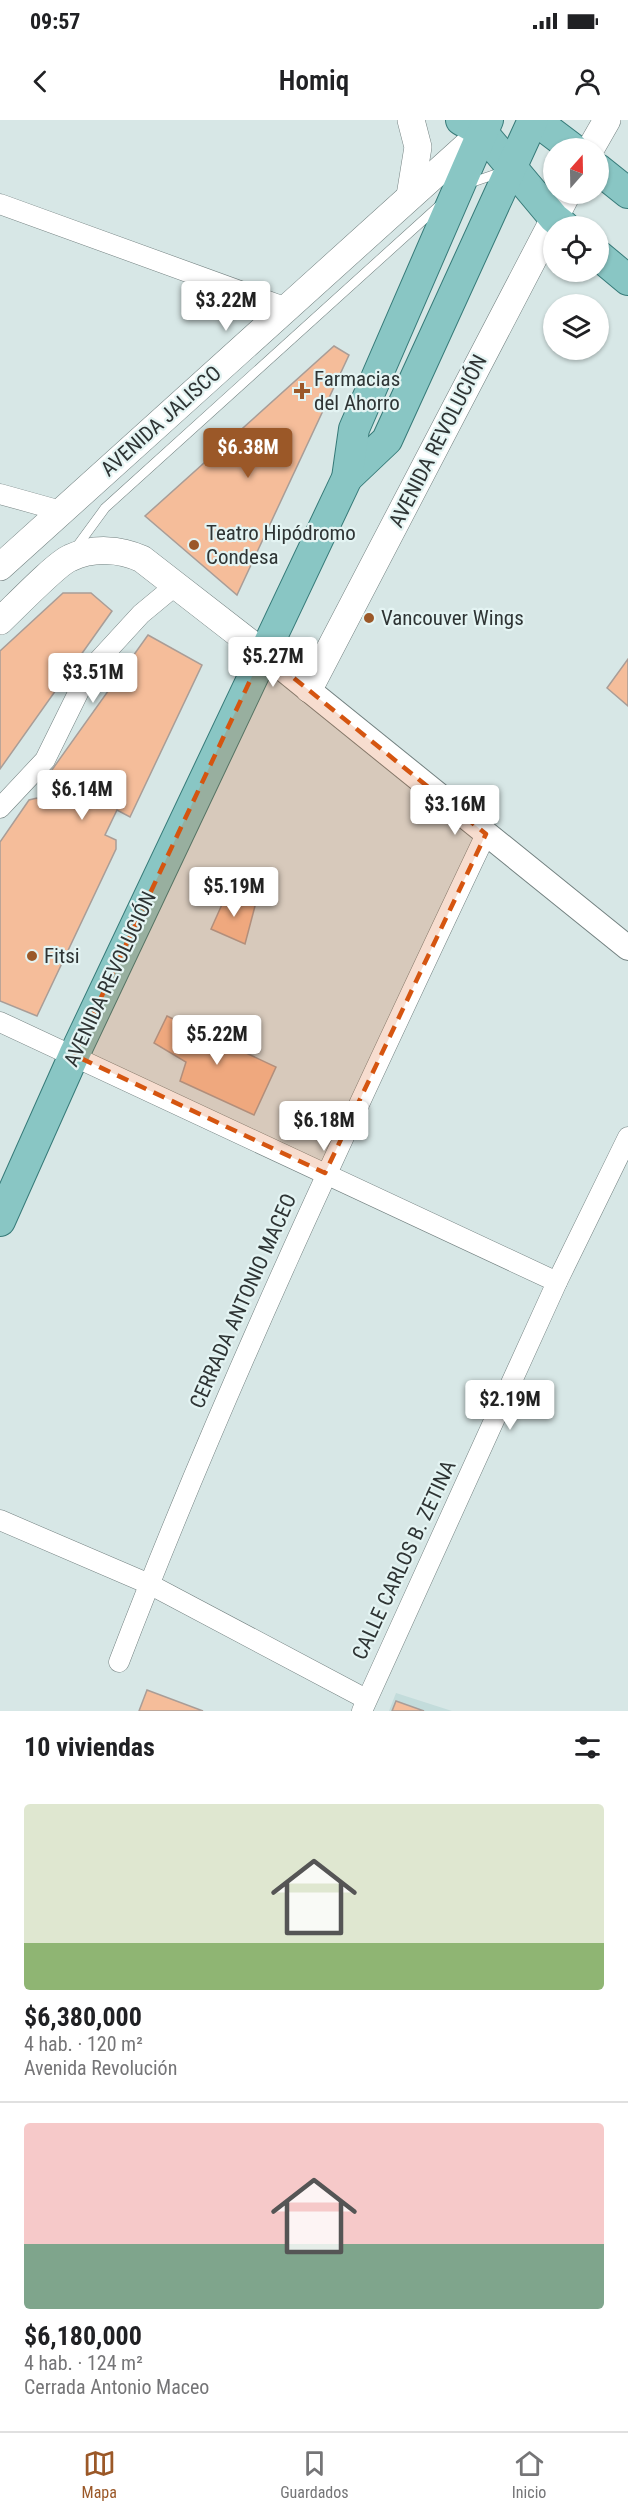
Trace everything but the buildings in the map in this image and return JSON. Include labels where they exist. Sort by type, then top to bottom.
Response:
[{"type":"main road","points":[[410,196],[418,147],[411,120]]},
{"type":"main road","points":[[534,120],[558,138]]},
{"type":"main road","name":"AVENIDA REVOLUCIÓN","points":[[347,478],[387,440],[534,120]]},
{"type":"main road","points":[[597,138],[607,120]]},
{"type":"main road","points":[[477,124],[512,168],[562,213]]},
{"type":"main road","name":"AVENIDA JALISCO","points":[[0,567],[410,196],[477,124]]},
{"type":"main road","name":"AVENIDA REVOLUCIÓN","points":[[0,1221],[74,1055],[347,478],[354,429],[460,186],[477,124]]},
{"type":"main road","points":[[609,178],[628,193]]},
{"type":"main road","name":"AVENIDA REVOLUCIÓN","points":[[309,689],[562,213]]},
{"type":"main road","points":[[609,264],[628,280]]},
{"type":"main road","points":[[0,621],[68,558],[95,551],[123,550],[142,559],[263,653]]},
{"type":"street","points":[[0,204],[287,308]]},
{"type":"street","points":[[0,494],[61,511]]},
{"type":"street","points":[[0,808],[45,760],[82,685],[97,662],[141,614],[176,585]]},
{"type":"street","points":[[263,653],[628,948]]},
{"type":"street","name":"CERRADA ANTONIO MACEO","points":[[119,1662],[241,1363],[325,1173],[486,834]]},
{"type":"street","points":[[0,1022],[557,1282]]},
{"type":"street","name":"CALLE CARLOS B. ZETINA","points":[[364,1705],[557,1282],[628,1137]]},
{"type":"street","points":[[0,1520],[149,1584],[364,1705]]},
{"type":"lane","points":[[68,558],[105,508],[460,186],[512,168]]},
{"type":"highlighted area","points":[[263,653],[486,834],[325,1173],[74,1055]]},
{"type":"shaded area","points":[[396,1693],[452,1711],[389,1711]]},
{"type":"place","name":"Farmacias del Ahorro","points":[[302,391]]},
{"type":"place","name":"Teatro Hipódromo Condesa","points":[[194,545]]},
{"type":"place","name":"Vancouver Wings","points":[[369,618]]},
{"type":"place","name":"Fitsi","points":[[32,956]]}]
